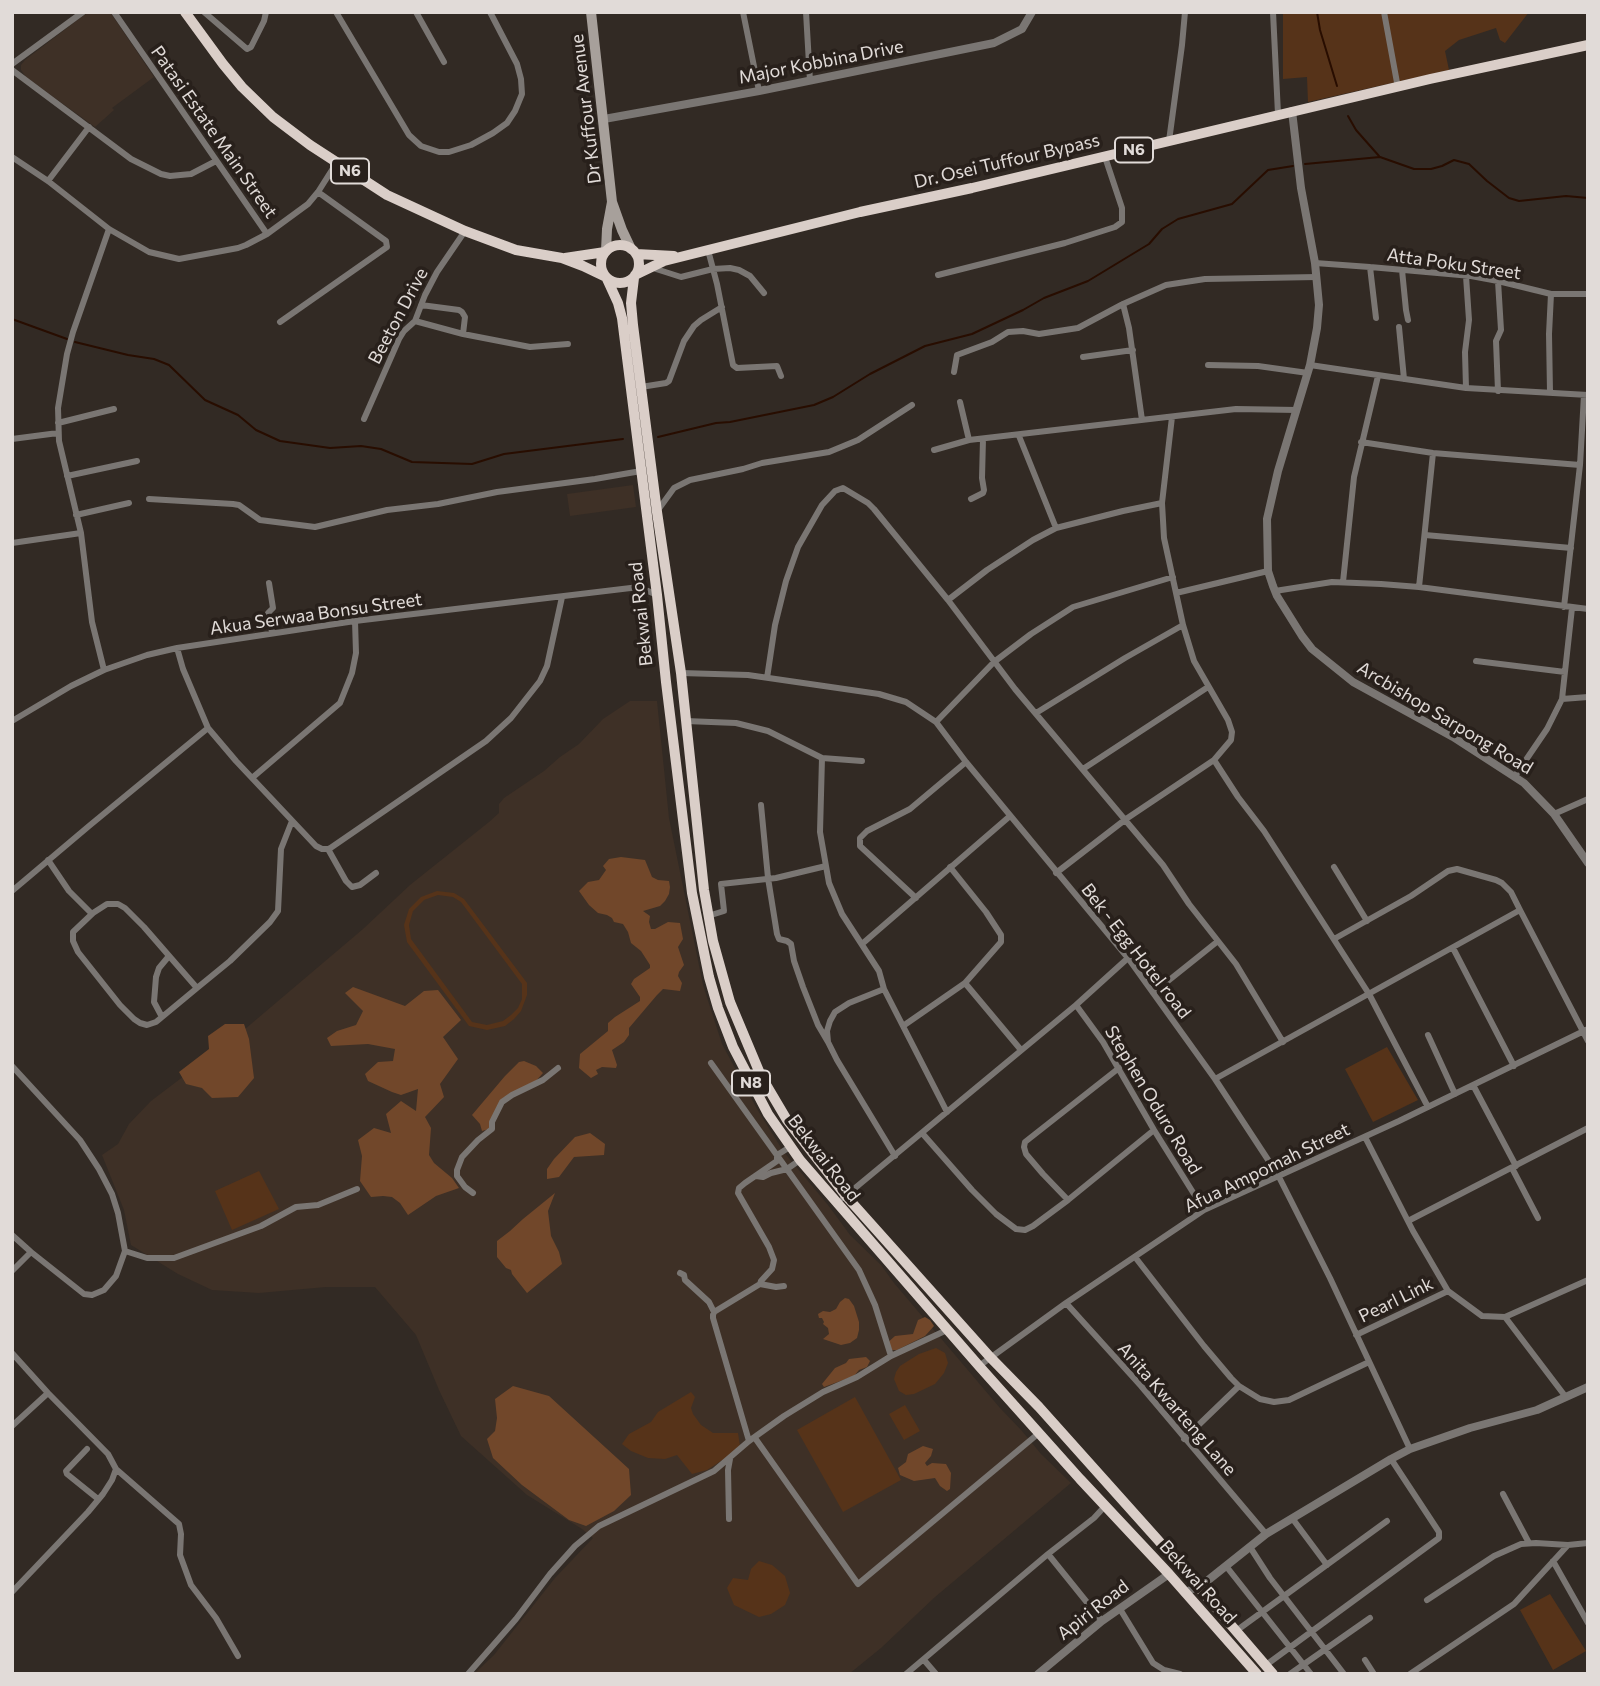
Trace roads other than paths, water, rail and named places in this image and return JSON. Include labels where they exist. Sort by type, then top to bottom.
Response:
[{"type":"highway","name":"N6","points":[[189,14],[223,64],[273,117],[295,135],[387,195],[465,231],[516,250],[567,260],[618,283],[634,277]]},
{"type":"highway","name":"Dr. Osei Tuffour Bypass","points":[[634,277],[660,262],[860,212],[1588,45]]},
{"type":"highway","name":"N6","points":[[567,260],[606,252],[616,246],[626,246],[634,251]]},
{"type":"highway","name":"Dr. Osei Tuffour Bypass","points":[[634,251],[677,258]]},
{"type":"highway","points":[[634,251],[639,268],[634,277]]},
{"type":"highway","points":[[606,252],[601,265],[606,278]]},
{"type":"highway","points":[[631,303],[645,277],[677,258]]},
{"type":"highway","points":[[567,260],[603,285],[622,318]]},
{"type":"highway","name":"N8","points":[[631,303],[634,277]]},
{"type":"highway","name":"N8","points":[[606,278],[622,318]]},
{"type":"highway","name":"Bekwai Road","points":[[631,303],[657,512],[681,673],[708,916],[730,1002],[761,1076],[787,1121],[841,1200],[947,1330],[1080,1479],[1169,1573],[1257,1674]]},
{"type":"highway","name":"Bekwai Road","points":[[622,318],[692,893],[709,977],[733,1047],[768,1114],[800,1160],[1039,1407],[1269,1669]]},
{"type":"highway","points":[[673,739],[687,737]]},
{"type":"highway","points":[[1080,1479],[1093,1468]]},
{"type":"main road","name":"Dr Kuffour Avenue","points":[[591,12],[612,202]]},
{"type":"main road","points":[[612,202],[622,230],[634,251]]},
{"type":"main road","points":[[606,252],[612,202]]},
{"type":"street","points":[[12,64],[83,12]]},
{"type":"street","name":"Patasi Estate Main Street","points":[[114,12],[267,234]]},
{"type":"street","points":[[204,12],[250,49],[266,12]]},
{"type":"street","points":[[336,12],[409,135],[421,146],[449,152],[471,145],[507,123],[522,94],[517,64],[490,12]]},
{"type":"street","points":[[416,12],[444,62]]},
{"type":"street","points":[[743,12],[759,91]]},
{"type":"street","points":[[806,12],[810,81]]},
{"type":"street","name":"Major Kobbina Drive","points":[[604,119],[995,43],[1022,29],[1032,12]]},
{"type":"street","points":[[1169,141],[1185,12]]},
{"type":"street","points":[[1273,12],[1278,114]]},
{"type":"street","points":[[1384,12],[1398,88]]},
{"type":"street","points":[[12,70],[131,159],[161,174],[191,174],[216,161]]},
{"type":"street","name":"Arcbishop Sarpong Road","points":[[1292,111],[1300,188],[1315,263],[1319,305],[1309,369],[1278,471],[1267,519],[1268,571],[1275,590],[1307,643],[1345,677],[1453,737],[1515,776],[1554,814],[1588,863]]},
{"type":"street","points":[[48,181],[89,127]]},
{"type":"street","points":[[12,157],[48,181],[109,229],[149,252],[178,260],[238,248],[267,234],[302,210],[318,192],[337,162]]},
{"type":"street","points":[[938,275],[1045,248],[1108,229],[1122,222],[1122,208],[1105,157]]},
{"type":"street","points":[[280,322],[387,247],[386,241],[318,192]]},
{"type":"street","points":[[104,670],[92,622],[81,533],[58,423],[60,393],[73,332],[109,229]]},
{"type":"street","name":"Beeton Drive","points":[[364,419],[399,339],[415,321],[439,269],[465,231]]},
{"type":"street","points":[[708,250],[733,365],[737,368],[777,366],[781,376]]},
{"type":"street","name":"Atta Poku Street","points":[[1315,263],[1466,276],[1551,294],[1588,293]]},
{"type":"street","points":[[1370,267],[1376,318]]},
{"type":"street","points":[[656,269],[681,277],[730,268],[750,276],[764,293]]},
{"type":"street","points":[[1402,270],[1408,320]]},
{"type":"street","points":[[1466,276],[1469,320],[1465,352],[1466,388]]},
{"type":"street","points":[[954,372],[957,355],[992,342],[1005,334],[1023,331],[1039,334],[1077,328],[1166,285],[1199,280],[1317,277]]},
{"type":"street","points":[[1498,281],[1498,391]]},
{"type":"street","points":[[1550,392],[1551,294]]},
{"type":"street","points":[[1123,304],[1133,350],[1142,420]]},
{"type":"street","points":[[421,305],[460,310],[465,317],[463,334]]},
{"type":"street","points":[[641,387],[669,381],[684,341],[694,326],[722,307]]},
{"type":"street","points":[[415,321],[530,348],[568,344]]},
{"type":"street","points":[[1399,327],[1404,379]]},
{"type":"street","points":[[1083,357],[1133,350]]},
{"type":"street","points":[[1208,365],[1309,369],[1466,388],[1586,395],[1564,607]]},
{"type":"street","points":[[1343,582],[1353,484],[1378,376]]},
{"type":"street","points":[[960,402],[969,440]]},
{"type":"street","points":[[657,512],[674,488],[690,481],[762,463],[837,449],[858,440],[912,405]]},
{"type":"street","points":[[58,423],[114,409]]},
{"type":"street","points":[[934,450],[969,440],[1236,409],[1297,410]]},
{"type":"street","points":[[1056,873],[1126,819],[1214,760],[1231,740],[1232,732],[1228,720],[1194,661],[1183,625],[1164,538],[1162,503],[1172,417]]},
{"type":"street","points":[[12,439],[58,433]]},
{"type":"street","points":[[1019,436],[1056,528]]},
{"type":"street","points":[[971,499],[984,490],[983,439]]},
{"type":"street","points":[[1362,442],[1433,453],[1580,465]]},
{"type":"street","points":[[1419,587],[1433,453]]},
{"type":"street","points":[[67,476],[137,461]]},
{"type":"street","points":[[149,499],[233,503],[260,520],[315,527],[387,510],[641,471]]},
{"type":"street","points":[[767,678],[775,625],[798,547],[822,505],[838,489],[845,489],[871,506],[1035,713],[1163,865],[1240,971],[1283,1042]]},
{"type":"street","points":[[76,515],[129,503]]},
{"type":"street","points":[[948,600],[987,570],[1056,528],[1162,503]]},
{"type":"street","points":[[12,543],[81,533]]},
{"type":"street","points":[[1425,535],[1570,548]]},
{"type":"street","points":[[1176,593],[1268,571]]},
{"type":"street","points":[[654,575],[639,587],[657,595]]},
{"type":"street","points":[[936,722],[994,662],[1073,607],[1173,577]]},
{"type":"street","points":[[1275,590],[1343,582],[1419,587],[1588,609]]},
{"type":"street","points":[[269,583],[273,608],[268,613],[272,632]]},
{"type":"street","name":"Akua Serwaa Bonsu Street","points":[[12,720],[104,670],[177,648],[355,621],[639,587]]},
{"type":"street","points":[[177,648],[208,728],[316,846],[328,849],[486,741],[512,718],[540,681],[547,666],[562,597]]},
{"type":"street","points":[[1515,776],[1547,729],[1562,699],[1572,608]]},
{"type":"street","points":[[252,778],[340,703],[352,673],[356,653],[355,621]]},
{"type":"street","points":[[1035,713],[1183,625]]},
{"type":"street","points":[[1476,661],[1565,672]]},
{"type":"street","name":"Bek - Egg Hotel road","points":[[681,673],[718,673],[767,678],[879,694],[906,702],[936,722],[1056,873],[1128,958],[1215,1079],[1278,1175],[1410,1449]]},
{"type":"street","points":[[1083,769],[1208,687]]},
{"type":"street","points":[[1562,699],[1588,697]]},
{"type":"street","points":[[685,721],[736,723],[768,731],[822,758],[862,761]]},
{"type":"street","points":[[12,891],[208,728]]},
{"type":"street","points":[[822,758],[820,832],[829,883],[838,906],[879,971],[884,989],[947,1112]]},
{"type":"street","points":[[1214,760],[1334,939],[1368,995],[1428,1107]]},
{"type":"street","points":[[916,898],[860,846],[860,838],[867,831],[910,809],[966,762]]},
{"type":"street","points":[[1554,814],[1588,799]]},
{"type":"street","points":[[761,805],[768,878],[779,939],[792,944],[794,961],[818,1025],[895,1156]]},
{"type":"street","points":[[862,944],[1010,816]]},
{"type":"street","points":[[197,988],[125,908],[118,904],[107,904],[73,932],[73,941],[78,952],[120,1004],[134,1019],[148,1025],[156,1022],[197,988],[255,937],[278,911],[281,849],[292,821]]},
{"type":"street","points":[[328,849],[352,887],[360,885],[376,873]]},
{"type":"street","points":[[48,860],[69,891],[92,914]]},
{"type":"street","points":[[708,916],[724,911],[721,884],[776,878],[826,866]]},
{"type":"street","points":[[903,1026],[965,983],[1001,942],[1001,935],[986,912],[950,867]]},
{"type":"street","points":[[1334,867],[1367,920]]},
{"type":"street","points":[[1334,939],[1448,871],[1457,869],[1502,883],[1511,892],[1585,1030],[1588,1041]]},
{"type":"street","points":[[1215,1079],[1520,910]]},
{"type":"street","points":[[1153,993],[1218,941]]},
{"type":"street","points":[[1453,948],[1514,1066]]},
{"type":"street","points":[[162,1017],[154,1002],[156,977],[159,968],[169,956]]},
{"type":"street","points":[[841,1200],[1076,1005],[1128,958]]},
{"type":"street","points":[[965,983],[1021,1050]]},
{"type":"street","points":[[828,1042],[827,1031],[835,1012],[849,1003],[884,989]]},
{"type":"street","name":"Stephen Oduro Road","points":[[1076,1005],[1103,1042],[1204,1210]]},
{"type":"street","name":"Afua Ampomah Street","points":[[979,1366],[1066,1303],[1204,1210],[1428,1107],[1585,1030]]},
{"type":"street","points":[[1428,1035],[1455,1094]]},
{"type":"street","points":[[711,1063],[859,1270],[875,1305],[891,1356]]},
{"type":"street","points":[[12,1066],[80,1140],[99,1169],[112,1194],[125,1251],[116,1276],[104,1290],[84,1294],[12,1235]]},
{"type":"street","points":[[473,1193],[457,1176],[462,1157],[492,1129],[492,1122],[502,1102],[543,1080],[558,1068]]},
{"type":"street","points":[[1068,1200],[1027,1154],[1025,1142],[1119,1068]]},
{"type":"street","points":[[1473,1085],[1538,1217]]},
{"type":"street","points":[[1408,1221],[1588,1128]]},
{"type":"street","points":[[922,1133],[972,1191],[1006,1223],[1016,1229],[1026,1230],[1068,1200],[1154,1130]]},
{"type":"street","points":[[1364,1137],[1448,1291],[1482,1316],[1505,1317],[1588,1280]]},
{"type":"street","points":[[777,1155],[790,1147]]},
{"type":"street","points":[[714,1312],[761,1284],[772,1269],[774,1260],[769,1247],[738,1192],[745,1183],[777,1161],[777,1155]]},
{"type":"street","points":[[756,1176],[763,1177],[771,1172],[787,1169],[800,1160]]},
{"type":"street","points":[[125,1251],[147,1258],[174,1258],[261,1226],[296,1207],[318,1205],[357,1189]]},
{"type":"street","points":[[12,1271],[31,1252]]},
{"type":"street","points":[[1135,1257],[1204,1346],[1239,1385],[1259,1399],[1274,1402],[1289,1400],[1368,1362]]},
{"type":"street","points":[[680,1273],[709,1302],[714,1312],[713,1318],[752,1440],[858,1584],[1040,1433]]},
{"type":"street","points":[[761,1284],[784,1286]]},
{"type":"street","name":"Pearl Link","points":[[1356,1335],[1448,1291]]},
{"type":"street","name":"Anita Kwarteng Lane","points":[[1066,1303],[1266,1534]]},
{"type":"street","points":[[1505,1317],[1565,1396]]},
{"type":"street","points":[[468,1674],[550,1574],[599,1526],[714,1471],[784,1416],[823,1392],[858,1377],[891,1356],[947,1330]]},
{"type":"street","points":[[12,1353],[108,1454],[116,1469],[179,1524],[180,1555],[191,1585],[216,1618],[239,1656]]},
{"type":"street","points":[[1184,1438],[1239,1385]]},
{"type":"street","points":[[1185,1593],[1198,1587],[1266,1534],[1410,1449],[1470,1428],[1537,1410],[1588,1387]]},
{"type":"street","points":[[12,1426],[48,1393]]},
{"type":"street","points":[[87,1449],[66,1471],[98,1499]]},
{"type":"street","points":[[729,1520],[727,1469],[731,1457]]},
{"type":"street","points":[[1269,1669],[1289,1647],[1439,1538],[1439,1532],[1391,1459]]},
{"type":"street","points":[[12,1592],[88,1512],[112,1480],[116,1469]]},
{"type":"street","points":[[1503,1494],[1529,1543]]},
{"type":"street","points":[[906,1674],[1094,1518],[1106,1505]]},
{"type":"street","points":[[1292,1518],[1326,1565]]},
{"type":"street","points":[[1236,1631],[1387,1521]]},
{"type":"street","points":[[1427,1600],[1494,1556],[1521,1544],[1588,1543]]},
{"type":"street","points":[[1410,1674],[1514,1604],[1569,1545]]},
{"type":"street","points":[[1250,1547],[1344,1674]]},
{"type":"street","points":[[1048,1554],[1102,1621]]},
{"type":"street","points":[[1553,1561],[1588,1623]]},
{"type":"street","points":[[1226,1566],[1311,1674]]},
{"type":"street","name":"Apiri Road","points":[[1038,1674],[1102,1621],[1169,1573]]},
{"type":"street","points":[[1120,1609],[1153,1663],[1164,1670],[1180,1674]]},
{"type":"street","points":[[1290,1674],[1370,1618]]},
{"type":"street","points":[[924,1660],[936,1674]]},
{"type":"street","points":[[1365,1660],[1374,1674]]},
{"type":"waterway","points":[[1317,12],[1337,86]]},
{"type":"waterway","points":[[1348,116],[1356,130],[1379,156]]},
{"type":"waterway","points":[[1305,164],[1380,157],[1414,169],[1431,169],[1454,160],[1469,164],[1509,198],[1519,201],[1566,196],[1588,198]]},
{"type":"waterway","points":[[658,437],[814,405],[833,397],[870,374],[925,346],[972,334],[1044,298],[1088,281],[1149,244],[1162,229],[1178,219],[1232,204],[1268,170],[1293,166]]},
{"type":"waterway","points":[[12,319],[67,339]]},
{"type":"waterway","points":[[75,342],[154,359],[169,365],[205,400],[238,415],[256,430],[280,441],[330,448],[361,446],[381,449],[412,462],[472,464],[504,454],[623,439]]}]
